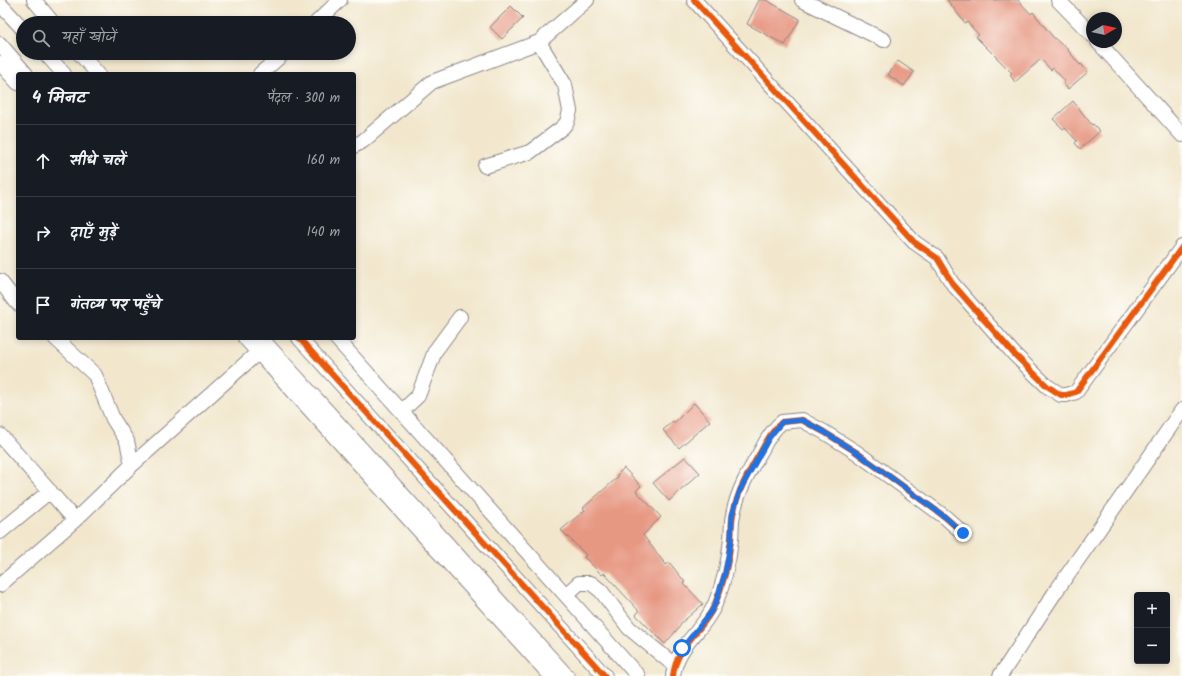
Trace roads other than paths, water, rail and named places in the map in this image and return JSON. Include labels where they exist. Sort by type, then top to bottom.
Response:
[{"type":"street","points":[[34,0],[47,16]]},
{"type":"street","points":[[323,16],[340,0]]},
{"type":"street","points":[[356,144],[437,79],[539,42],[587,0]]},
{"type":"street","points":[[694,0],[914,242],[937,258],[952,283],[1014,354],[1055,392],[1066,395],[1076,392],[1182,247]]},
{"type":"street","points":[[802,0],[884,40]]},
{"type":"street","points":[[1058,0],[1086,29]]},
{"type":"street","points":[[0,4],[16,21]]},
{"type":"street","points":[[485,166],[530,152],[563,127],[567,122],[570,111],[565,86],[539,42]]},
{"type":"street","points":[[0,44],[24,72]]},
{"type":"street","points":[[1104,48],[1123,67],[1182,135]]},
{"type":"street","points":[[51,60],[62,72]]},
{"type":"street","points":[[85,60],[96,72]]},
{"type":"street","points":[[262,72],[276,60]]},
{"type":"street","points":[[0,63],[16,81]]},
{"type":"street","points":[[0,282],[16,302]]},
{"type":"street","points":[[402,411],[418,396],[435,351],[460,317]]},
{"type":"street","points":[[57,340],[95,376],[113,419],[127,441],[132,465]]},
{"type":"street","points":[[250,340],[262,345],[567,676]]},
{"type":"street","points":[[301,340],[604,676]]},
{"type":"street","points":[[338,340],[638,676]]},
{"type":"street","points":[[3,576],[75,520],[132,465],[262,345]]},
{"type":"street","points":[[262,345],[551,676]]},
{"type":"street","points":[[1000,676],[1054,594],[1182,410]]},
{"type":"street","points":[[566,595],[579,583],[591,582],[601,591],[629,628],[674,670],[682,648],[711,612],[716,602],[725,573],[731,541],[732,515],[740,490],[769,438],[782,422],[802,420],[824,432],[856,452],[945,517],[963,533]]},
{"type":"street","points":[[0,435],[75,520]]},
{"type":"street","points":[[0,532],[50,491]]}]
